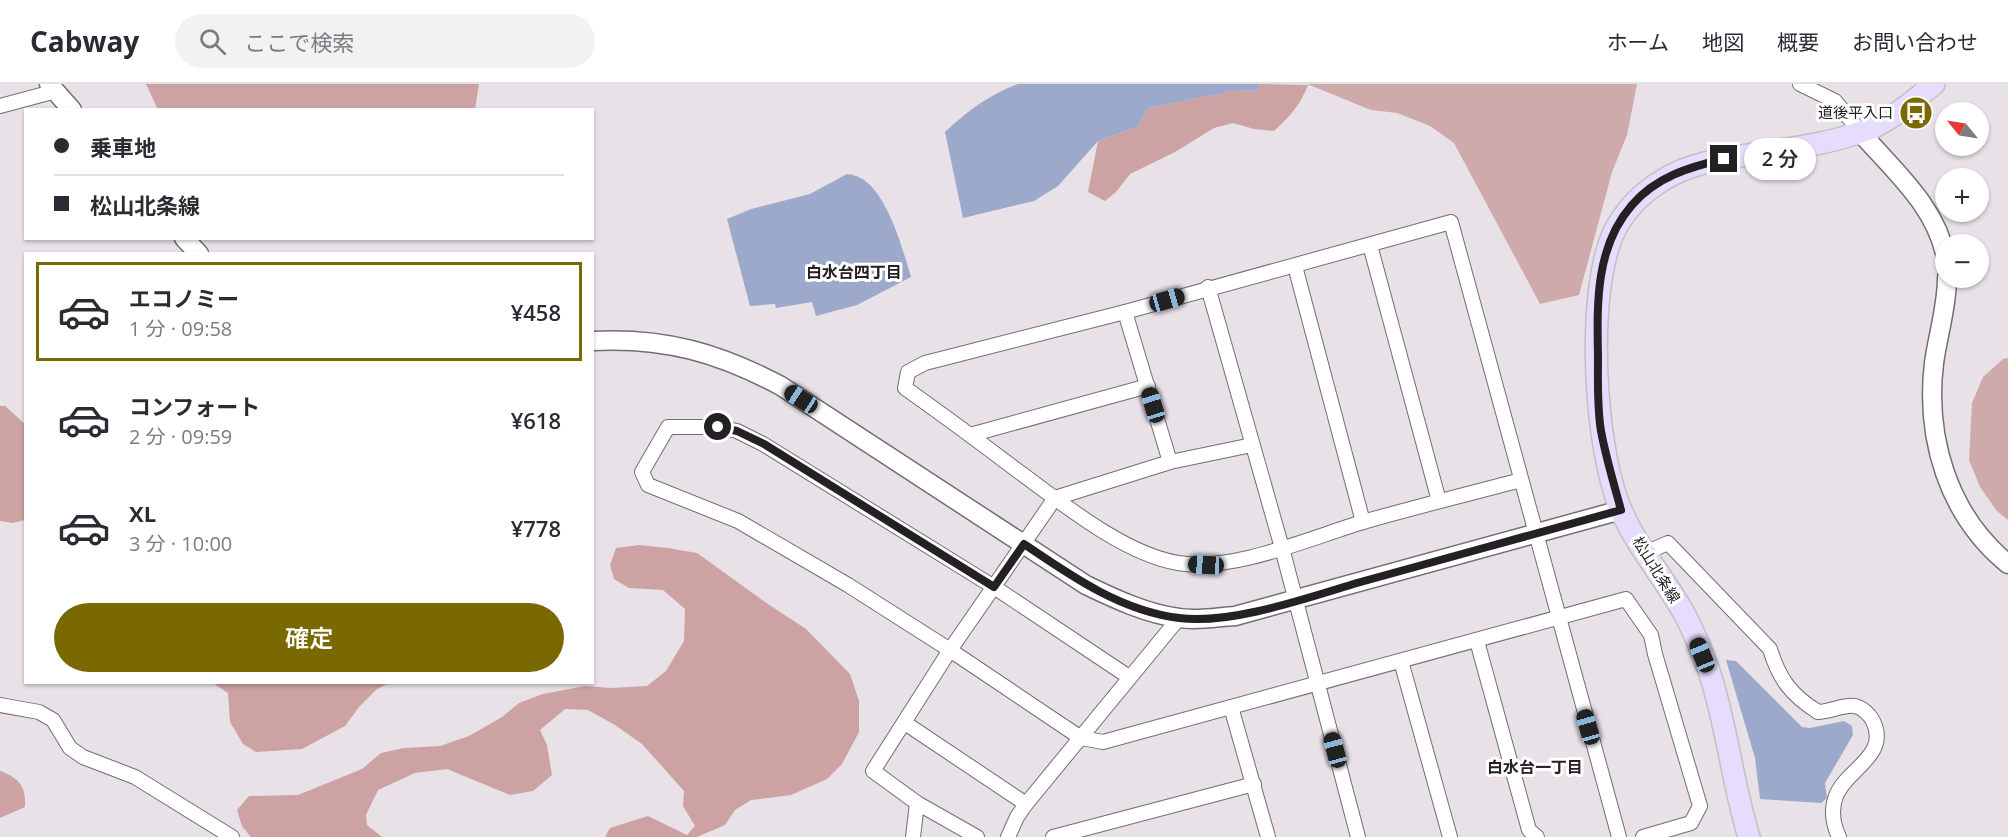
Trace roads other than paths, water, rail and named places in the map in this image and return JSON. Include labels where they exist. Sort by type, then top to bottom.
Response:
[{"type":"main road","name":"松山北条線","points":[[1749,837],[1722,719],[1708,670],[1685,615],[1645,553],[1621,510],[1601,429],[1598,384],[1598,305],[1603,264],[1615,229],[1632,205],[1666,178],[1681,171],[1724,159],[1820,144],[1861,133],[1885,120],[1934,84]]},
{"type":"street","points":[[1800,84],[1835,101],[1925,207],[1938,234]]},
{"type":"street","points":[[0,106],[53,87],[70,108]]},
{"type":"street","points":[[1521,480],[1363,522],[1242,559],[1206,565],[1179,563],[1149,556],[1124,544],[1055,498],[905,388],[908,372],[925,363],[1125,312],[1208,287],[1295,266],[1451,222],[1521,480],[1557,617],[1619,837]]},
{"type":"street","points":[[186,240],[198,252]]},
{"type":"street","points":[[1370,245],[1439,501]]},
{"type":"street","points":[[1295,266],[1363,522]]},
{"type":"street","points":[[1208,287],[1282,548],[1358,837]]},
{"type":"street","points":[[1947,288],[1932,395],[1938,452],[1945,478],[1972,526],[1994,552],[2008,564]]},
{"type":"street","points":[[1125,312],[1170,462]]},
{"type":"street","points":[[594,341],[644,341],[677,346],[745,367],[781,386],[1086,585],[1121,601],[1179,618],[1204,619],[1235,616],[1621,510]]},
{"type":"street","points":[[970,435],[1148,386]]},
{"type":"street","points":[[1129,677],[994,587],[764,444],[737,431],[718,427],[668,427],[642,472],[648,485],[738,521],[848,585],[1081,738],[1103,742],[1626,599],[1651,635],[1654,654],[1700,807],[1691,823],[1643,837]]},
{"type":"street","points":[[977,837],[917,803],[873,771],[950,650],[1055,498],[1170,462],[1252,445]]},
{"type":"street","points":[[1645,553],[1668,543],[1770,649],[1776,670],[1793,694],[1807,705],[1818,712],[1856,706],[1871,718],[1877,738],[1874,749],[1867,760],[1842,785],[1836,796],[1833,817],[1839,837]]},
{"type":"street","points":[[1008,837],[1026,804],[1179,618]]},
{"type":"street","points":[[1477,641],[1528,835]]},
{"type":"street","points":[[1401,661],[1450,837]]},
{"type":"street","points":[[0,705],[39,712],[53,720],[70,748],[83,757],[135,777],[232,837]]},
{"type":"street","points":[[1231,707],[1268,837]]},
{"type":"street","points":[[905,723],[1026,804]]},
{"type":"street","points":[[1053,837],[1254,784]]},
{"type":"street","points":[[913,837],[917,803]]},
{"type":"water","points":[[1018,84],[1258,84],[1260,90],[1234,91],[1148,108],[1137,127],[1098,141],[1058,186],[1034,201],[963,218],[945,132],[979,104]]},
{"type":"water","points":[[847,174],[860,178],[871,186],[881,199],[897,232],[911,277],[857,305],[816,316],[812,302],[776,308],[775,304],[750,306],[727,219],[751,209],[810,194]]},
{"type":"water","points":[[1726,660],[1736,661],[1802,727],[1810,728],[1844,721],[1852,726],[1853,735],[1825,783],[1827,798],[1821,803],[1760,799],[1755,758]]},
{"type":"place","name":"道後平入口","points":[[1916,113]]},
{"type":"district","name":"白水台四丁目","points":[[854,272]]},
{"type":"district","name":"白水台一丁目","points":[[1535,767]]}]
